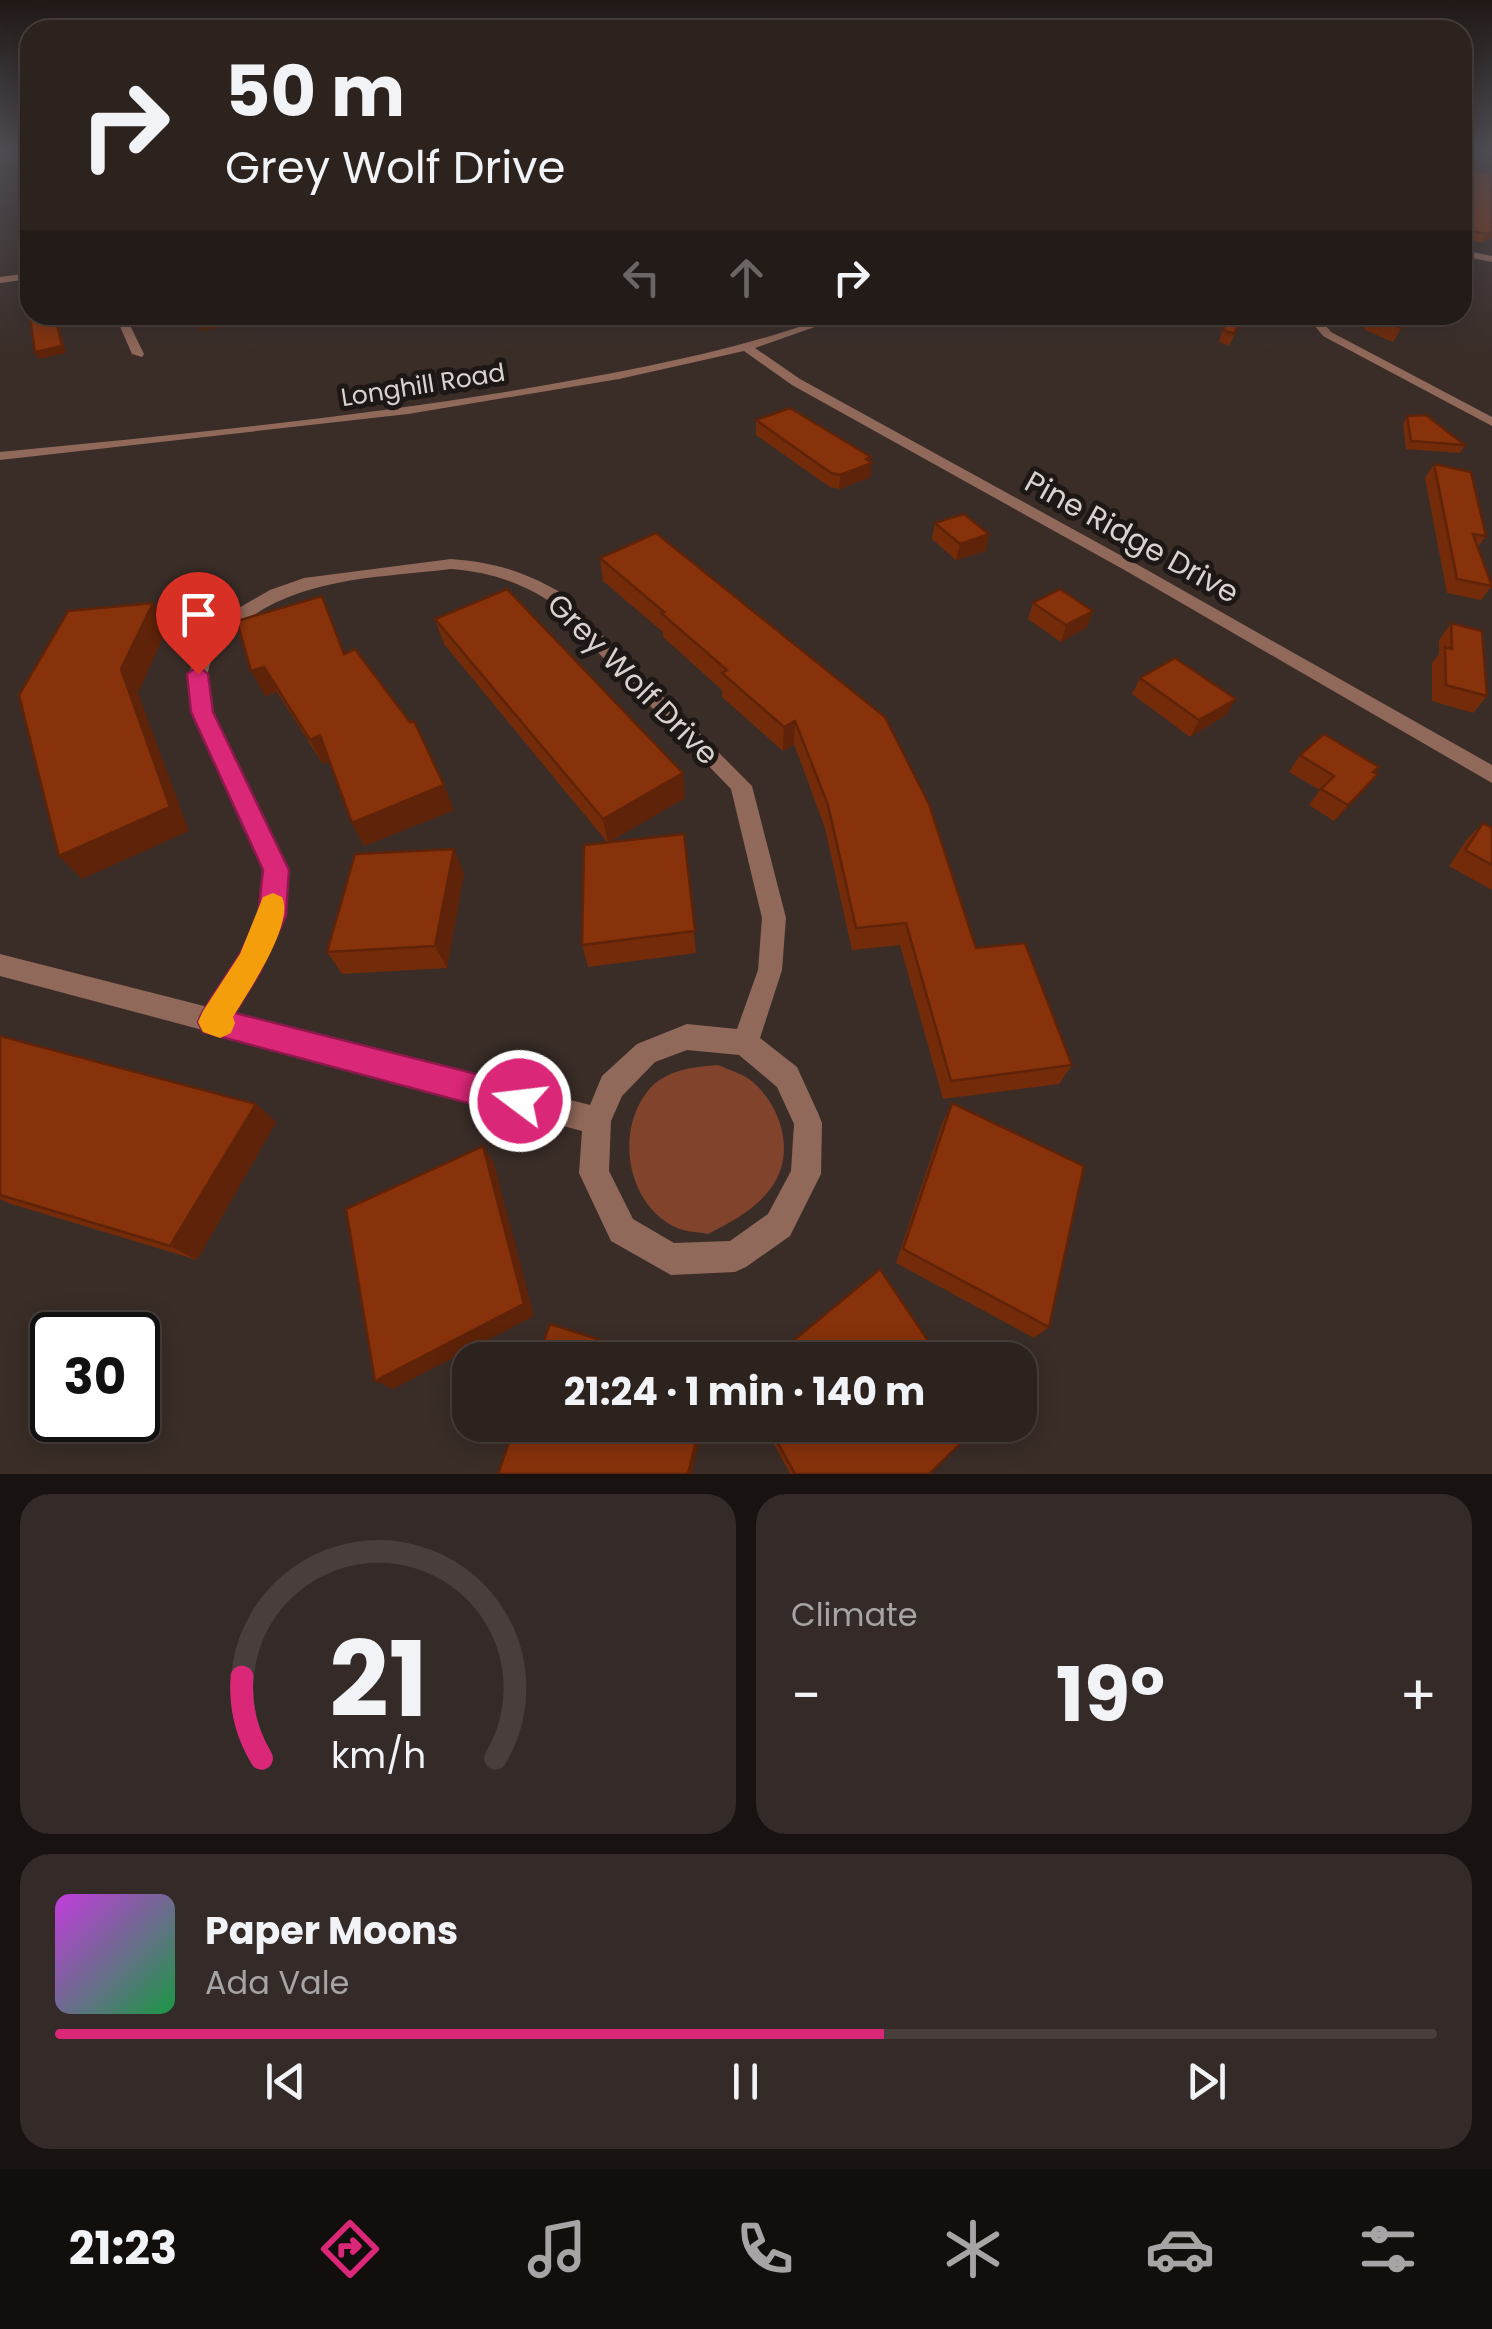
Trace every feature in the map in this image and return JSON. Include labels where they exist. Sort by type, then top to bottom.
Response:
[{"type":"street","points":[[125,325],[138,354]]},
{"type":"street","name":"Longhill Road","points":[[0,456],[384,415],[614,377],[746,347],[813,325]]},
{"type":"street","points":[[1316,325],[1492,422]]},
{"type":"street","name":"Pine Ridge Drive","points":[[746,347],[796,382],[1492,774]]},
{"type":"street","name":"Grey Wolf Drive","points":[[213,1022],[250,963],[272,916],[276,870],[202,712],[198,674],[211,642],[243,614],[276,594],[310,582],[451,564],[488,567],[523,578],[552,595],[741,786],[774,918],[770,970],[745,1043]]},
{"type":"street","points":[[0,965],[597,1121]]},
{"type":"street","points":[[686,1037],[745,1043],[787,1077],[808,1122],[806,1174],[779,1226],[734,1256],[671,1259],[622,1230],[594,1172],[597,1121],[612,1086],[646,1053],[686,1037]]},
{"type":"shaded area","points":[[718,1065],[745,1077],[763,1093],[778,1118],[784,1146],[779,1175],[765,1196],[742,1215],[708,1234],[677,1228],[647,1203],[637,1186],[629,1147],[637,1109],[654,1085],[679,1071]]},
{"type":"building","points":[[1472,218],[1492,218],[1492,231],[1472,231]]},
{"type":"building","points":[[31,325],[57,325],[62,346],[35,352]]},
{"type":"building","points":[[1224,325],[1239,325],[1234,334],[1223,330]]},
{"type":"building","points":[[790,408],[871,457],[866,459],[872,463],[840,475],[831,473],[756,420]]},
{"type":"building","points":[[1426,415],[1465,445],[1411,441],[1407,416]]},
{"type":"building","points":[[1434,464],[1471,472],[1486,536],[1473,534],[1492,586],[1457,579]]},
{"type":"building","points":[[964,514],[989,534],[960,544],[935,523]]},
{"type":"building","points":[[656,533],[885,717],[929,804],[976,948],[1025,943],[1072,1065],[951,1081],[906,923],[856,928],[828,805],[795,721],[784,727],[722,673],[727,670],[661,613],[664,612],[600,558]]},
{"type":"building","points":[[507,589],[683,773],[603,819],[435,619]]},
{"type":"building","points":[[1060,589],[1093,611],[1066,625],[1033,603]]},
{"type":"building","points":[[322,596],[344,654],[355,649],[410,722],[414,721],[444,785],[352,823],[320,735],[310,740],[264,667],[251,671],[237,621]]},
{"type":"building","points":[[153,603],[121,669],[170,807],[59,856],[19,695],[68,611]]},
{"type":"building","points":[[1451,623],[1482,631],[1487,696],[1446,685],[1445,647],[1452,649]]},
{"type":"building","points":[[1175,658],[1236,699],[1199,720],[1140,678]]},
{"type":"building","points":[[1324,734],[1379,767],[1373,772],[1378,774],[1348,805],[1321,789],[1334,776],[1300,755]]},
{"type":"building","points":[[1483,823],[1492,828],[1492,865],[1465,850]]},
{"type":"building","points":[[684,834],[695,931],[582,945],[584,845]]},
{"type":"building","points":[[454,849],[435,946],[327,952],[355,854]]},
{"type":"building","points":[[0,1036],[256,1104],[170,1246],[0,1195]]},
{"type":"building","points":[[952,1103],[1084,1166],[1049,1327],[903,1249]]},
{"type":"building","points":[[483,1146],[524,1304],[375,1381],[346,1209]]},
{"type":"building","points":[[880,1269],[929,1342],[792,1342]]},
{"type":"building","points":[[550,1324],[607,1342],[544,1342]]},
{"type":"building","points":[[509,1442],[696,1442],[688,1474],[498,1474]]},
{"type":"building","points":[[777,1442],[962,1442],[929,1474],[795,1474]]},
{"type":"slow traffic","points":[[220,1023],[213,1022],[250,963],[272,916],[273,905]]},
{"type":"route","points":[[198,674],[202,712],[276,870],[272,916],[250,963],[213,1022],[520,1101]]}]
